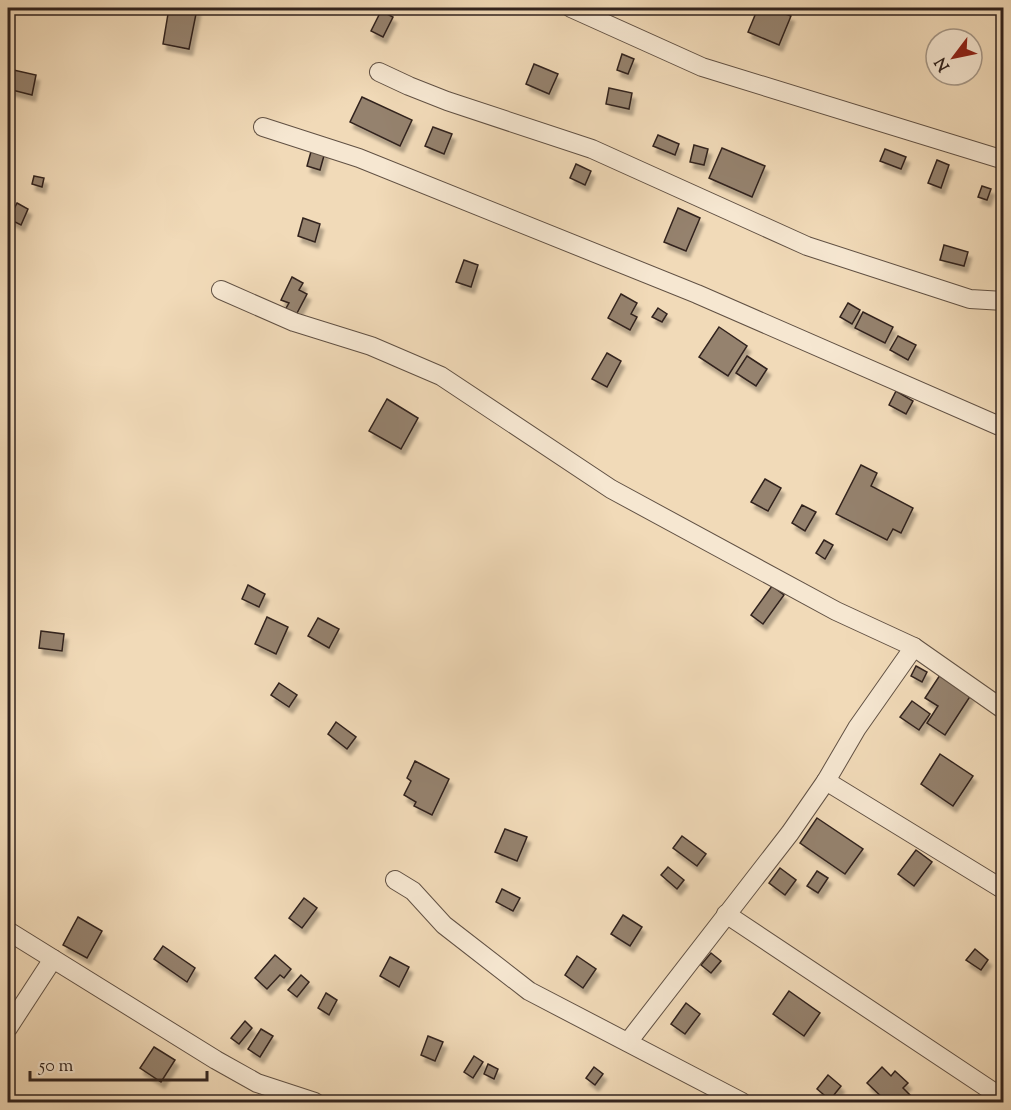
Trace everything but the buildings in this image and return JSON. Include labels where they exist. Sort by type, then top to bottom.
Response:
[{"type":"street","points":[[571,8],[702,67],[1004,160]]},
{"type":"street","points":[[380,72],[447,101],[592,149],[807,246],[970,299],[1004,301]]},
{"type":"street","points":[[263,127],[359,158],[697,294],[1004,428]]},
{"type":"street","points":[[221,290],[294,322],[371,346],[441,376],[611,489],[836,611],[914,647],[1004,710]]},
{"type":"street","points":[[628,1042],[790,833],[826,781],[857,728],[914,647]]},
{"type":"street","points":[[826,781],[1004,890]]},
{"type":"street","points":[[395,880],[413,891],[444,925],[529,991],[742,1102]]},
{"type":"street","points":[[726,914],[1004,1099]]},
{"type":"street","points":[[8,931],[257,1083],[315,1102]]},
{"type":"street","points":[[8,1028],[53,958]]}]
